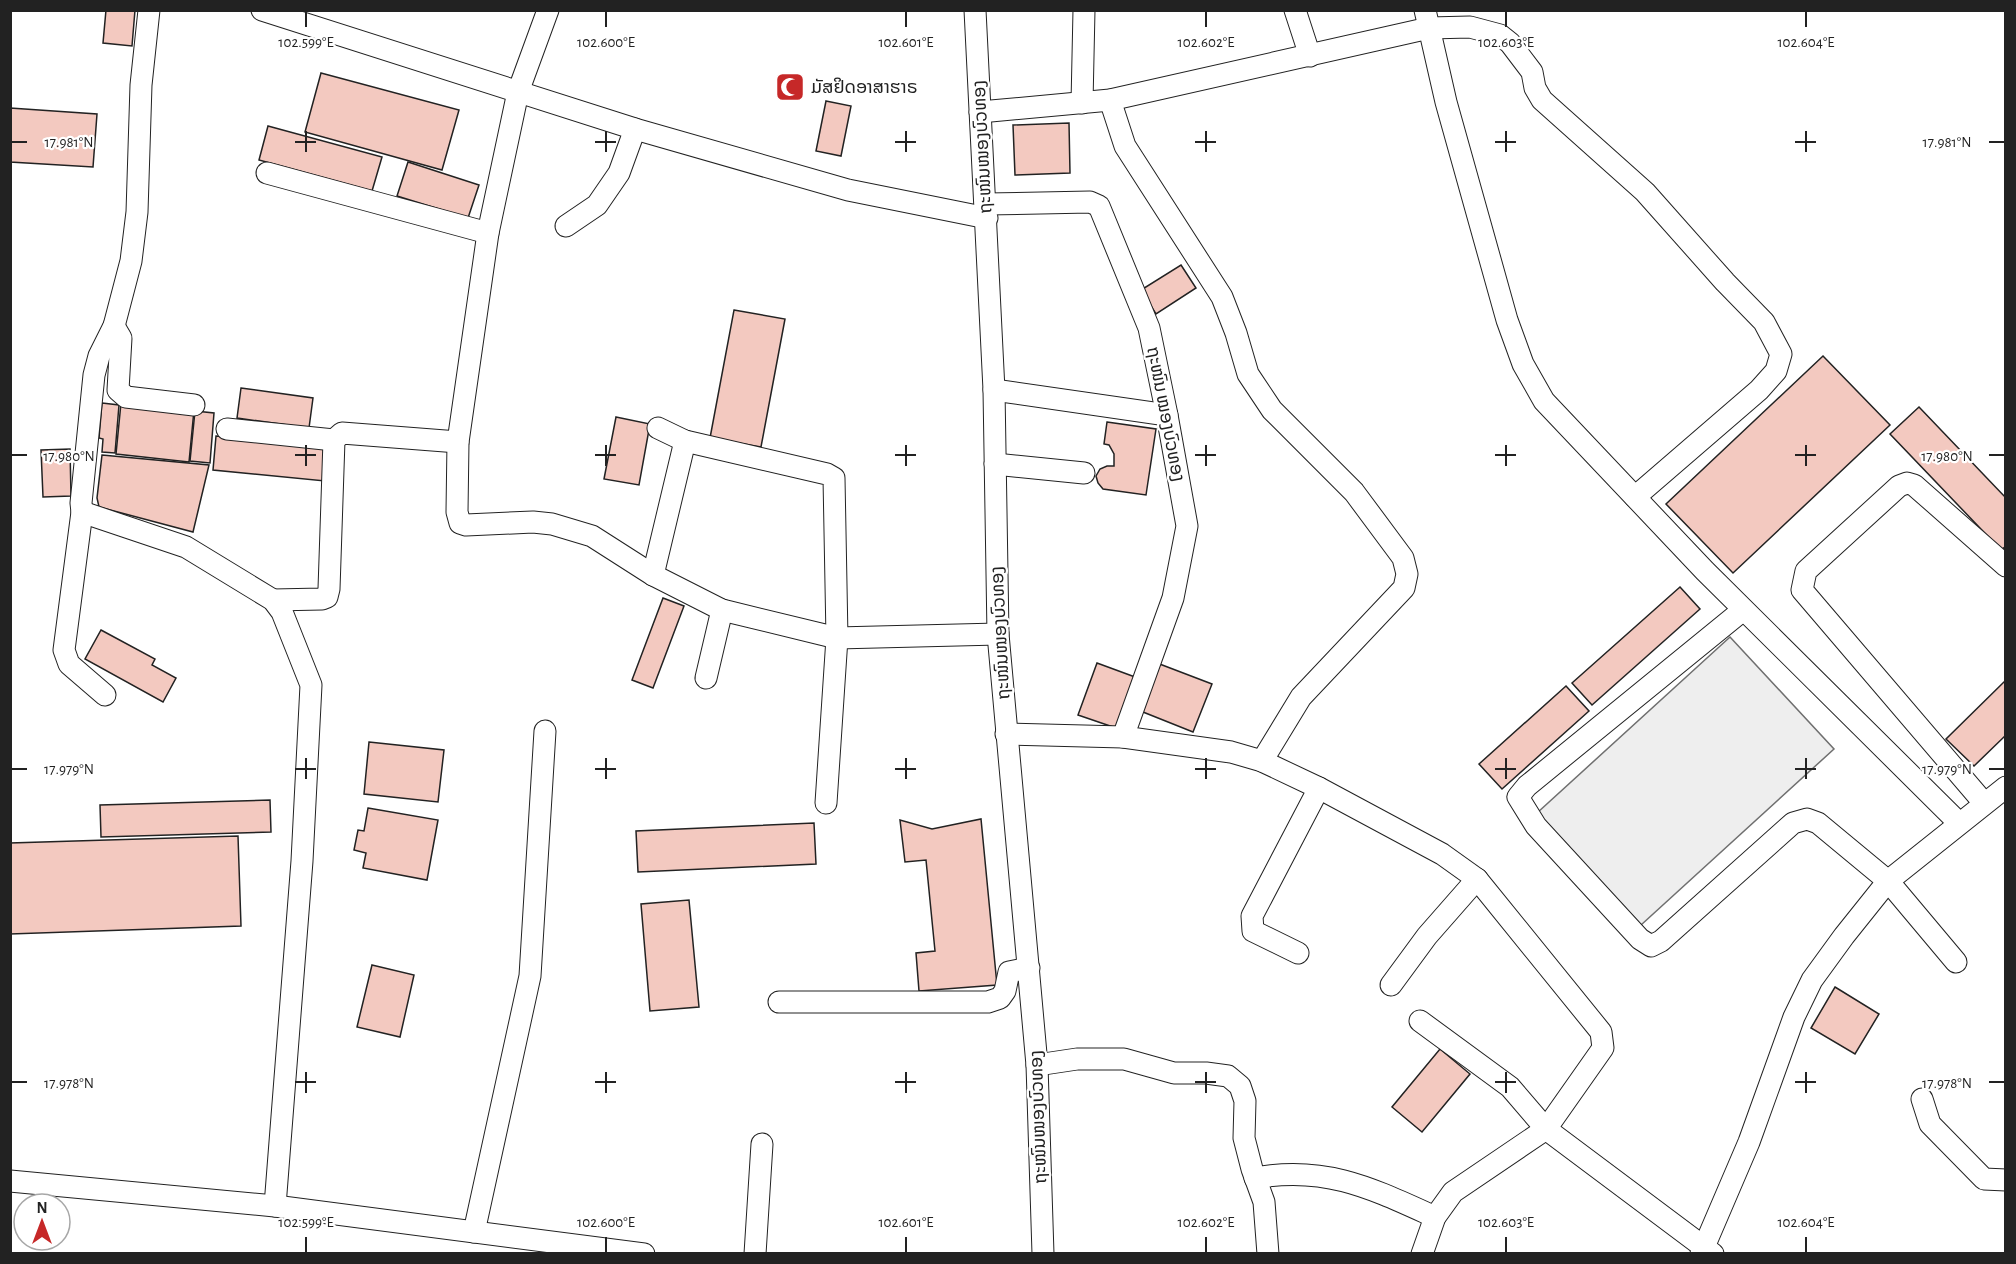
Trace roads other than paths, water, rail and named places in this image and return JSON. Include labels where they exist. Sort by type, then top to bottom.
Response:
[{"type":"street","points":[[105,695],[69,664],[64,650],[82,512],[94,375],[102,348],[114,326],[131,261],[137,212],[141,85],[149,10]]},
{"type":"street","points":[[262,10],[635,129],[848,190],[986,211]]},
{"type":"street","points":[[548,10],[518,92],[488,233],[458,442],[457,512],[460,522],[466,525],[533,522],[552,524],[592,536],[653,575],[722,610],[837,639],[998,634]]},
{"type":"street","name":"ຖະໜົນໜອງບົວທອງ","points":[[975,10],[993,390],[998,634],[1037,1065],[1043,1254]]},
{"type":"street","points":[[1082,103],[1084,10]]},
{"type":"street","points":[[1295,10],[1310,56]]},
{"type":"street","points":[[980,112],[1110,100],[1310,56],[1427,19],[1500,35],[1510,43],[1532,72],[1535,88],[1542,100],[1645,192],[1764,322],[1781,354],[1776,371],[1759,390],[1635,497]]},
{"type":"street","points":[[1427,19],[1446,102],[1507,320],[1523,364],[1544,401],[1743,610],[1959,823]]},
{"type":"street","points":[[1110,100],[1125,146],[1222,297],[1248,374],[1272,410],[1354,492],[1403,558],[1407,574],[1404,588],[1301,698],[1262,761]]},
{"type":"street","points":[[566,226],[597,205],[619,173],[635,129]]},
{"type":"street","points":[[267,173],[488,233]]},
{"type":"street","name":"ຖະໜົນ ໝອງບົວທອງ","points":[[986,211],[1089,202],[1099,206],[1149,328],[1187,526],[1173,598],[1123,737]]},
{"type":"street","points":[[114,326],[121,338],[118,390],[121,395],[194,405]]},
{"type":"street","points":[[993,390],[1167,415]]},
{"type":"street","points":[[658,428],[685,441],[827,474],[834,478],[837,639],[826,803]]},
{"type":"street","points":[[227,429],[334,440]]},
{"type":"street","points":[[273,600],[327,597],[334,440],[342,433],[458,442]]},
{"type":"street","points":[[653,575],[685,441]]},
{"type":"street","points":[[995,464],[1084,473]]},
{"type":"street","points":[[1984,803],[1802,590],[1806,571],[1899,486],[1907,483],[1914,485],[2006,566]]},
{"type":"street","points":[[82,512],[186,547],[273,600],[282,612],[311,685],[302,861],[275,1206]]},
{"type":"street","points":[[706,678],[722,610]]},
{"type":"street","points":[[1743,610],[1527,786],[1518,797],[1521,805],[1536,826],[1640,939],[1651,946],[1661,941],[1793,822],[1807,819],[1818,822],[1888,881],[1956,962]]},
{"type":"street","points":[[474,1232],[530,976],[545,731]]},
{"type":"street","points":[[1006,734],[1123,737],[1231,752],[1262,761],[1319,788],[1442,854],[1477,879],[1601,1032],[1603,1048],[1546,1129],[1453,1192],[1435,1216],[1422,1254]]},
{"type":"street","points":[[1420,1021],[1510,1087],[1546,1129],[1706,1251],[1749,1142],[1794,1017],[1812,980],[1888,881],[2006,787]]},
{"type":"street","points":[[1298,953],[1253,931],[1252,916],[1319,788]]},
{"type":"street","points":[[1391,985],[1427,936],[1477,879]]},
{"type":"street","points":[[779,1002],[988,1002],[1000,998],[1005,991],[1009,972],[1029,968]]},
{"type":"street","points":[[1037,1065],[1077,1059],[1124,1059],[1174,1073],[1228,1076],[1240,1086],[1245,1101],[1244,1138],[1267,1216],[1268,1254]]},
{"type":"street","points":[[1922,1099],[1930,1124],[1984,1179],[2006,1180]]},
{"type":"street","points":[[755,1254],[762,1144]]},
{"type":"street","points":[[1255,1178],[1277,1174],[1303,1174],[1334,1178],[1362,1185],[1435,1216]]},
{"type":"street","points":[[10,1181],[275,1206],[644,1254]]},
{"type":"place","name":"ມັສຢິດອາສາຮາຣ","points":[[790,87]]}]
